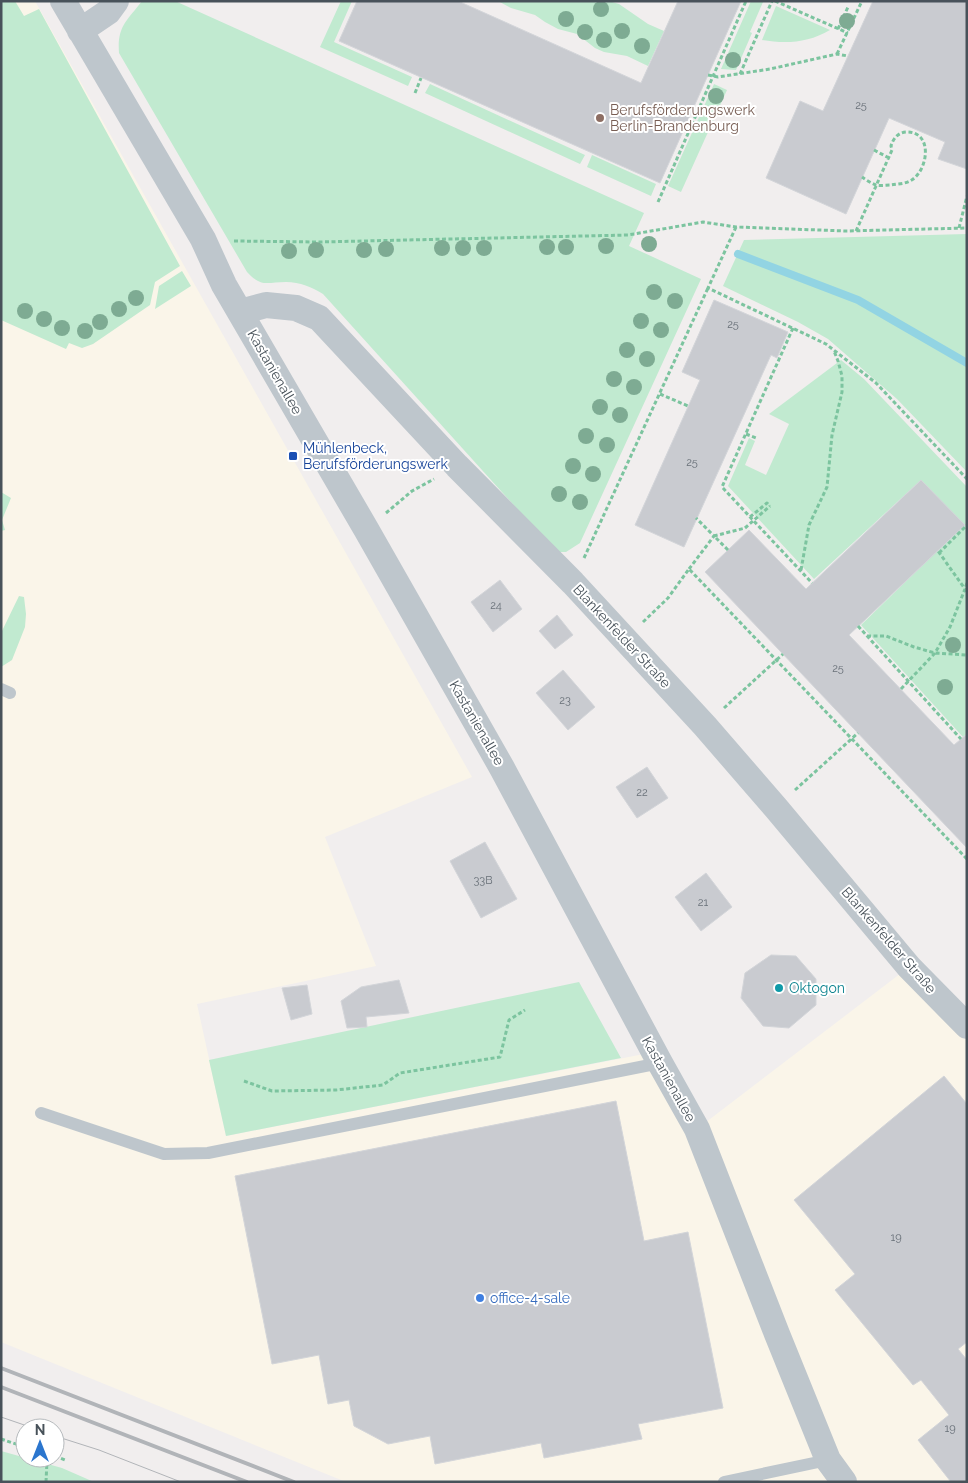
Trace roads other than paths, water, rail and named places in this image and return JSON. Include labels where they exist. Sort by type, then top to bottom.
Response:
[{"type":"street","name":"Kastanienallee","points":[[62,1],[203,239],[224,285],[502,768],[697,1129],[828,1460],[844,1482]]},
{"type":"street","points":[[80,30],[108,12],[116,1]]},
{"type":"street","name":"Blankenfelder Straße","points":[[240,312],[266,305],[296,308],[319,318],[457,466],[573,584],[705,726],[909,968],[967,1026]]},
{"type":"lane","points":[[41,1112],[164,1154],[208,1153],[660,1063]]},
{"type":"lane","points":[[724,1482],[828,1460]]},
{"type":"waterway","points":[[738,254],[858,300],[967,363]]},
{"type":"tram line","points":[[1,1417],[15,1422]]},
{"type":"tram line","points":[[65,1439],[99,1450],[181,1482]]},
{"type":"railway","points":[[1,1368],[294,1482]]},
{"type":"railway","points":[[1,1387],[247,1482]]},
{"type":"place","name":"Berufsförderungswerk Berlin-Brandenburg","points":[[600,118]]},
{"type":"place","name":"Mühlenbeck, Berufsförderungswerk","points":[[293,456]]},
{"type":"place","name":"Oktogon","points":[[779,988]]},
{"type":"place","name":"office-4-sale","points":[[480,1298]]}]
